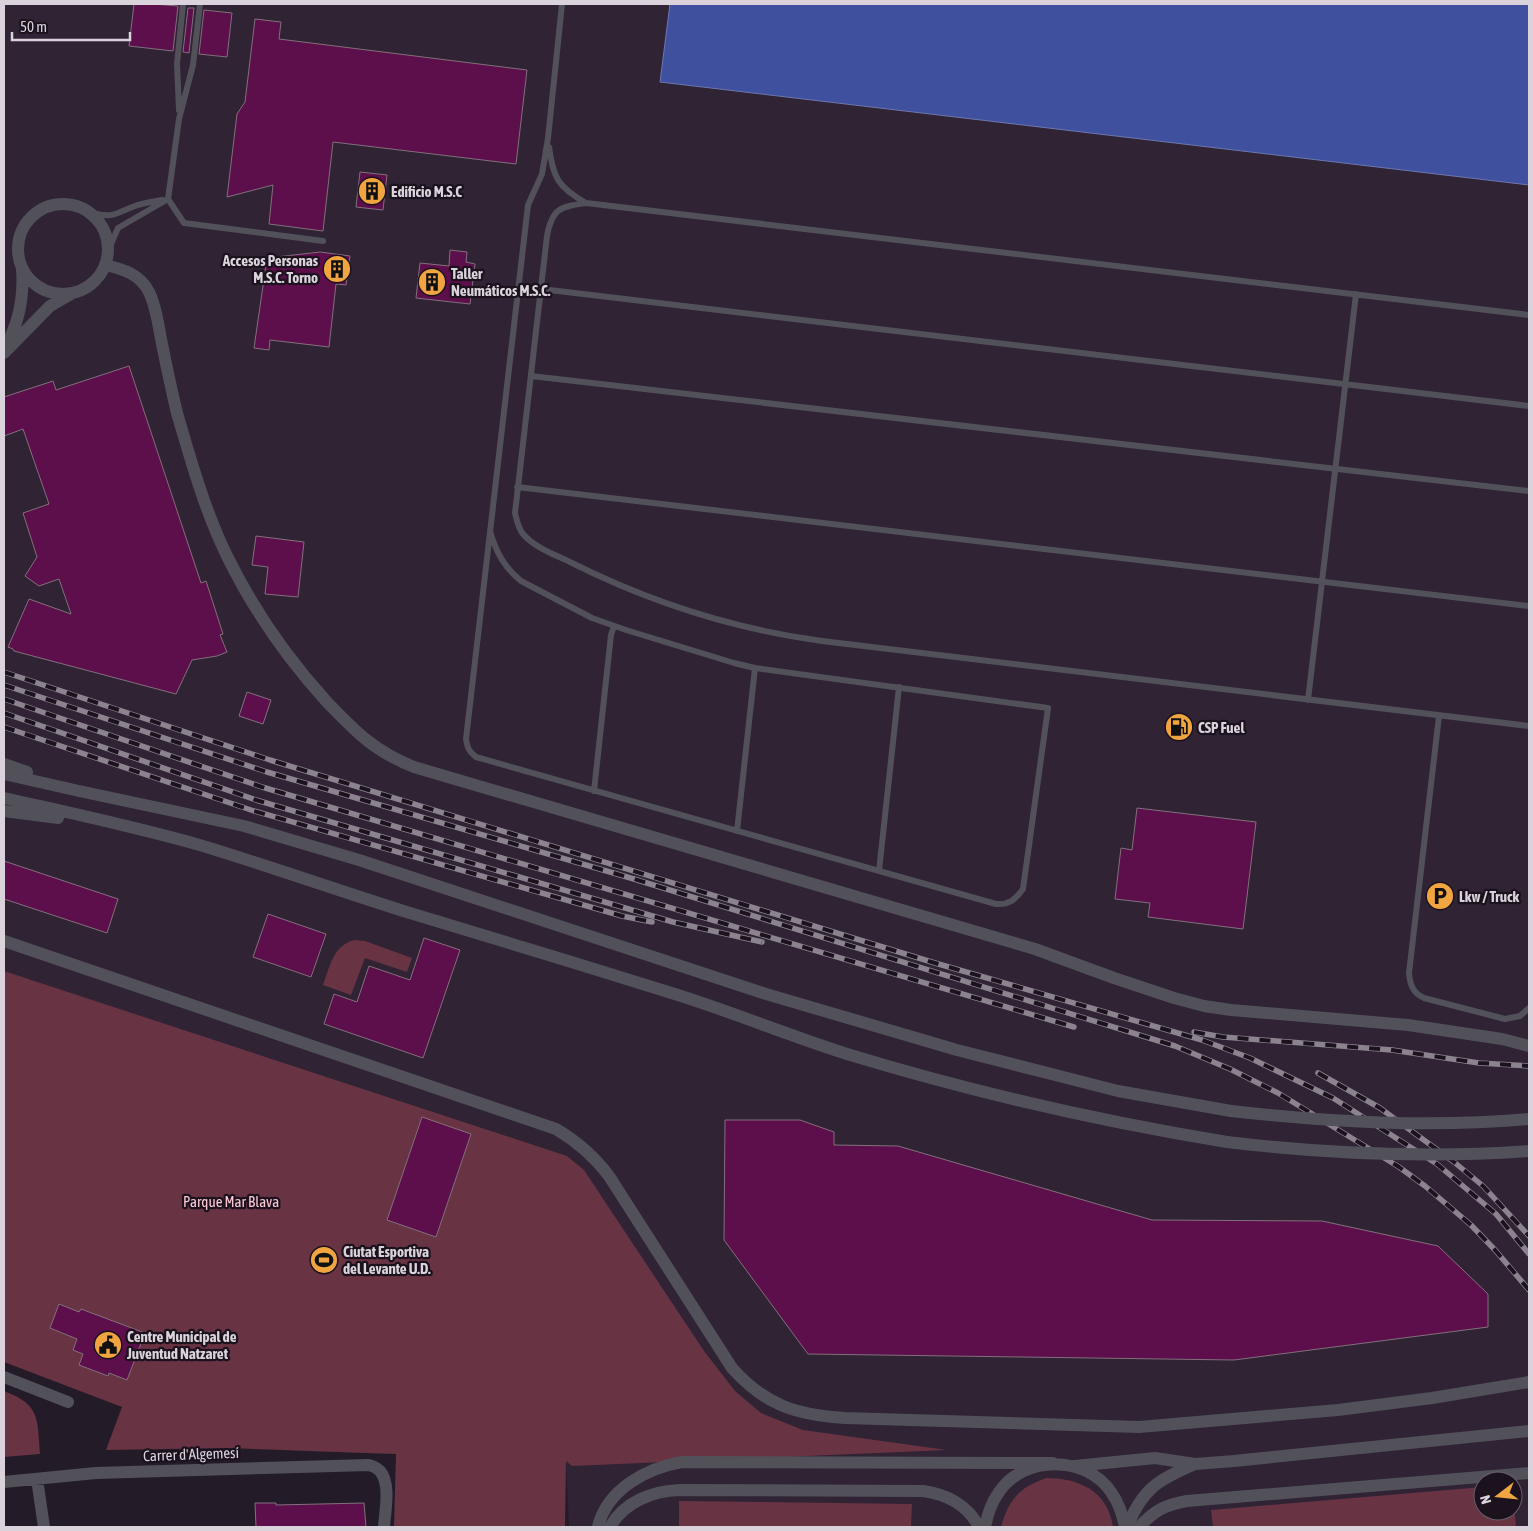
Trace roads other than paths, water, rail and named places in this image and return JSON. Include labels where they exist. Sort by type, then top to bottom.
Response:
[{"type":"street","points":[[4,349],[18,321],[22,303],[22,266],[18,252],[19,237],[25,224],[35,213],[48,206],[62,203],[76,205],[90,212],[100,222],[106,235],[108,250],[105,265],[98,278],[86,288],[71,293],[50,306],[4,353]]},
{"type":"street","points":[[105,265],[123,269],[138,278],[148,290],[154,305],[170,386],[186,445],[226,554],[249,598],[276,640],[305,678],[347,722],[374,747],[391,758],[414,767],[1035,949],[1181,1000],[1231,1010],[1408,1024],[1529,1046]]},
{"type":"street","points":[[22,266],[30,279],[42,289],[56,294],[71,293]]},
{"type":"street","points":[[4,764],[79,791]]},
{"type":"street","points":[[4,774],[244,826],[368,863],[766,994],[957,1050],[1118,1090],[1231,1111],[1292,1118],[1390,1123],[1469,1123],[1529,1119]]},
{"type":"street","points":[[4,798],[203,846],[410,913],[551,954],[843,1052],[903,1070],[1072,1113],[1129,1126],[1227,1142],[1314,1152],[1459,1154],[1529,1151]]},
{"type":"street","points":[[4,811],[130,827]]},
{"type":"street","points":[[4,941],[556,1129],[581,1145],[609,1176],[732,1368],[742,1380],[766,1398],[804,1414],[845,1418],[1139,1427],[1338,1410],[1432,1398],[1529,1382]]},
{"type":"street","points":[[4,1377],[68,1402]]},
{"type":"street","points":[[598,1527],[612,1500],[626,1486],[656,1468],[682,1462],[1052,1463],[1074,1466],[1155,1458],[1195,1464],[1529,1431]]},
{"type":"street","points":[[985,1527],[989,1509],[999,1491],[1014,1476],[1032,1467],[1052,1463]]},
{"type":"street","points":[[1126,1527],[1142,1496],[1155,1484],[1171,1474],[1195,1464]]},
{"type":"street","name":"Carrer d'Algemesí","points":[[4,1482],[96,1473],[369,1465],[379,1469],[384,1479],[386,1490],[384,1527]]},
{"type":"street","points":[[1074,1466],[1095,1476],[1111,1491],[1122,1510],[1126,1527]]},
{"type":"street","points":[[1139,1527],[1159,1509],[1173,1503],[1187,1501],[1529,1473]]},
{"type":"street","points":[[37,1479],[44,1527]]},
{"type":"street","points":[[610,1527],[624,1510],[640,1499],[660,1492],[680,1490],[922,1491],[938,1493],[950,1498],[974,1517],[979,1527]]},
{"type":"lane","points":[[179,119],[177,64],[183,4]]},
{"type":"lane","points":[[200,4],[193,65],[179,119],[168,199],[184,223],[323,241]]},
{"type":"lane","points":[[490,531],[495,549],[502,561],[510,572],[521,581],[564,604],[614,626],[755,668],[1048,708],[1023,890],[1015,900],[1004,905],[996,904],[476,757],[467,746],[466,739],[490,531],[528,205],[542,174],[548,138],[562,4]]},
{"type":"lane","points":[[548,138],[553,170],[560,183],[568,192],[586,203]]},
{"type":"lane","points":[[90,212],[103,216],[115,215],[134,206],[168,199]]},
{"type":"lane","points":[[108,250],[118,228],[168,199]]},
{"type":"lane","points":[[1529,315],[586,203],[563,206],[556,212],[550,222],[515,513],[518,526],[523,534],[534,544],[627,589],[723,622],[789,637],[1529,726]]},
{"type":"lane","points":[[541,289],[1529,406]]},
{"type":"lane","points":[[1308,700],[1356,294]]},
{"type":"lane","points":[[531,376],[1529,491]]},
{"type":"lane","points":[[517,487],[1529,606]]},
{"type":"lane","points":[[594,791],[611,635],[614,626]]},
{"type":"lane","points":[[737,831],[755,668]]},
{"type":"lane","points":[[879,871],[899,687]]},
{"type":"lane","points":[[1439,716],[1409,973],[1412,989],[1424,998],[1505,1019],[1513,1019],[1520,1016],[1529,1008]]},
{"type":"water","points":[[670,4],[1529,4],[1529,185],[660,82]]},
{"type":"railway","points":[[4,672],[270,760],[935,963],[1202,1040],[1250,1058],[1333,1098],[1437,1164],[1496,1214],[1529,1254]]},
{"type":"railway","points":[[4,685],[267,772],[634,879],[1175,1046],[1230,1069],[1278,1093],[1399,1167],[1425,1186],[1471,1225],[1529,1290]]},
{"type":"railway","points":[[4,699],[262,787],[1074,1027]]},
{"type":"railway","points":[[4,713],[256,800],[673,922],[762,942]]},
{"type":"railway","points":[[4,727],[254,811],[622,916],[652,922]]},
{"type":"railway","points":[[1194,1032],[1223,1037],[1392,1050],[1479,1063],[1529,1066]]},
{"type":"railway","points":[[1318,1073],[1380,1108],[1454,1162],[1483,1186],[1529,1236]]},
{"type":"place","name":"Edificio M.S.C","points":[[372,191]]},
{"type":"place","name":"Accesos Personas M.S.C. Torno","points":[[337,269]]},
{"type":"place","name":"Taller Neumáticos M.S.C.","points":[[432,282]]},
{"type":"place","name":"CSP Fuel","points":[[1179,727]]},
{"type":"place","name":"Lkw / Truck","points":[[1440,896]]},
{"type":"place","name":"Ciutat Esportiva del Levante U.D.","points":[[324,1260]]},
{"type":"place","name":"Centre Municipal de Juventud Natzaret","points":[[108,1345]]},
{"type":"park label","name":"Parque Mar Blava","points":[[231,1201]]}]
